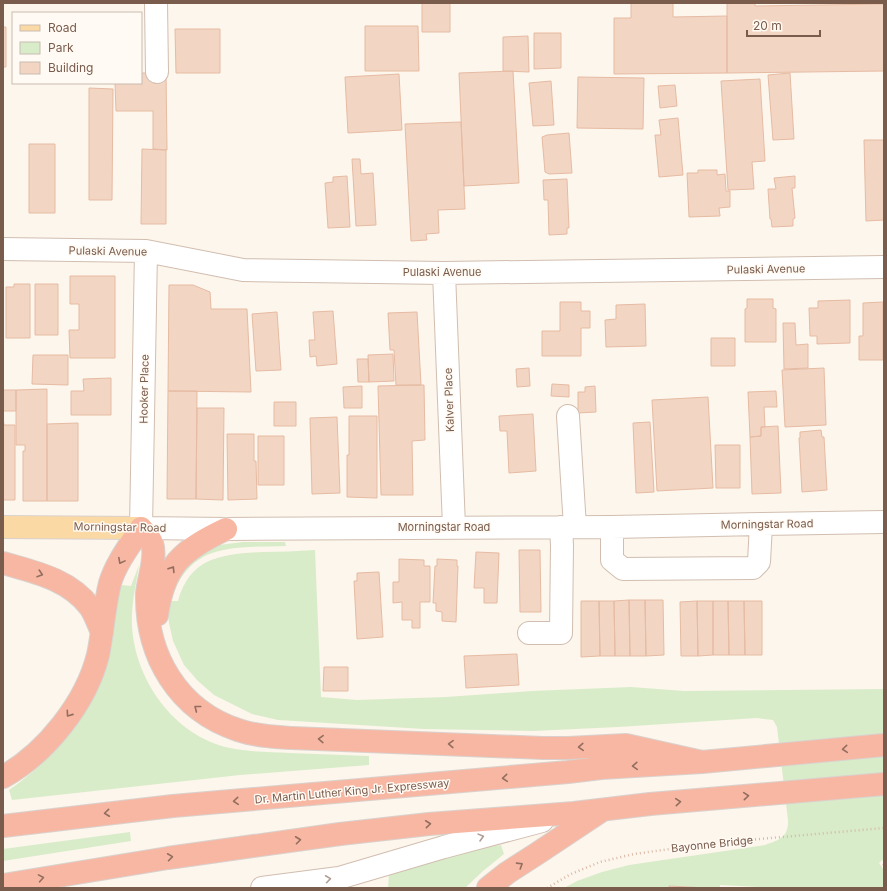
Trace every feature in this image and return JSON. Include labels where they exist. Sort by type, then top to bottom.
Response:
[{"type":"highway","points":[[3,777],[25,762],[48,742],[80,698],[89,680],[98,655],[104,610],[111,582],[122,558],[141,528],[152,541],[153,549],[147,599],[149,618],[154,644],[161,663],[170,680],[189,701],[213,719],[251,734],[292,738],[530,747],[568,748],[626,745],[702,762],[884,745]]},
{"type":"highway","points":[[154,644],[156,617],[160,594],[172,567],[195,545],[226,529]]},
{"type":"highway","points":[[3,563],[55,579],[74,591],[90,608],[102,632]]},
{"type":"highway","name":"Dr. Martin Luther King Jr. Expressway","points":[[3,826],[174,806],[601,768],[702,762]]},
{"type":"highway","points":[[3,885],[161,859],[333,835],[429,824],[574,813],[707,799],[884,784]]},
{"type":"highway","points":[[488,888],[507,873],[538,854],[604,809]]},
{"type":"main road","name":"Morningstar Road","points":[[3,527],[141,528]]},
{"type":"street","points":[[156,3],[157,72]]},
{"type":"street","name":"Pulaski Avenue","points":[[3,249],[146,250],[243,270],[444,273],[884,267]]},
{"type":"street","name":"Hooker Place","points":[[141,528],[146,250]]},
{"type":"street","name":"Kalver Place","points":[[444,273],[454,527]]},
{"type":"street","points":[[529,633],[561,633],[568,527],[568,416]]},
{"type":"street","name":"Morningstar Road","points":[[141,528],[612,527],[884,522]]},
{"type":"street","points":[[612,527],[612,560],[623,569],[753,568],[759,562],[761,524]]},
{"type":"street","points":[[262,888],[339,878],[352,881],[444,847],[574,813]]},
{"type":"path","name":"Bayonne Bridge","points":[[547,888],[571,874],[600,862],[618,857],[714,843],[884,828]]},
{"type":"green space","points":[[243,542],[285,542],[286,546],[232,548],[216,552],[202,558],[189,567],[179,581],[171,601],[178,601],[183,586],[191,575],[210,561],[235,554],[315,550],[321,697],[357,700],[446,697],[532,691],[631,687],[684,691],[884,689],[884,861],[882,860],[879,863],[884,870],[884,888],[782,888],[720,885],[720,888],[669,886],[669,888],[564,888],[577,881],[602,872],[629,865],[765,845],[782,837],[787,830],[788,820],[777,727],[773,720],[757,718],[533,731],[424,729],[278,720],[252,714],[214,695],[198,681],[184,665],[173,641],[167,607],[177,572],[209,549],[219,545]]},
{"type":"green space","points":[[139,565],[132,610],[132,626],[135,646],[141,666],[150,685],[161,703],[175,718],[191,731],[210,742],[230,748],[260,752],[369,756],[369,765],[240,775],[12,800],[9,790],[40,766],[49,757],[74,727],[81,716],[121,585],[131,586]]},
{"type":"green space","points":[[130,832],[131,841],[3,861],[3,849]]},
{"type":"green space","points":[[501,845],[504,854],[465,888],[388,888],[389,874],[478,849]]},
{"type":"building","points":[[422,3],[450,3],[450,32],[422,32]]},
{"type":"building","points":[[631,3],[673,3],[673,17],[727,16],[727,73],[614,74],[614,18],[631,18]]},
{"type":"building","points":[[727,3],[755,3],[755,6],[884,4],[884,71],[727,73]]},
{"type":"building","points":[[365,26],[418,26],[419,71],[365,71]]},
{"type":"building","points":[[3,27],[6,27],[6,67],[3,67]]},
{"type":"building","points":[[175,29],[220,29],[220,73],[176,73]]},
{"type":"building","points":[[534,33],[561,33],[561,68],[534,69]]},
{"type":"building","points":[[528,36],[529,72],[503,71],[503,37]]},
{"type":"building","points":[[513,71],[519,183],[464,186],[459,73]]},
{"type":"building","points":[[142,73],[166,73],[167,150],[153,149],[153,111],[116,111],[115,84],[142,84]]},
{"type":"building","points":[[790,73],[794,139],[773,140],[768,75]]},
{"type":"building","points":[[399,74],[402,130],[348,133],[345,77]]},
{"type":"building","points":[[578,77],[644,78],[643,129],[577,128]]},
{"type":"building","points":[[760,79],[765,161],[752,162],[754,189],[728,190],[721,81]]},
{"type":"building","points":[[551,81],[554,125],[533,126],[529,83]]},
{"type":"building","points":[[675,85],[677,106],[660,108],[658,86]]},
{"type":"building","points":[[89,88],[113,89],[112,200],[89,200]]},
{"type":"building","points":[[678,118],[683,175],[659,177],[655,135],[661,135],[659,120]]},
{"type":"building","points":[[461,122],[465,209],[438,210],[439,233],[426,234],[427,240],[411,241],[405,124]]},
{"type":"building","points":[[569,133],[572,173],[549,174],[545,172],[542,137],[547,135]]},
{"type":"building","points":[[864,140],[884,140],[884,220],[866,221]]},
{"type":"building","points":[[29,144],[55,144],[55,213],[29,213]]},
{"type":"building","points":[[142,149],[166,150],[166,224],[141,224]]},
{"type":"building","points":[[352,159],[360,159],[361,174],[373,173],[376,225],[356,226]]},
{"type":"building","points":[[698,170],[717,170],[717,175],[725,174],[726,191],[730,191],[730,207],[719,208],[720,216],[689,217],[687,173],[698,173]]},
{"type":"building","points":[[347,176],[350,227],[328,228],[325,183],[333,182],[333,177]]},
{"type":"building","points":[[795,176],[795,188],[792,188],[795,218],[793,219],[793,226],[772,227],[768,189],[776,189],[774,178]]},
{"type":"building","points":[[567,179],[569,228],[567,228],[567,234],[549,235],[548,200],[544,200],[543,180]]},
{"type":"building","points":[[70,276],[115,276],[115,358],[70,358],[69,330],[79,330],[79,304],[70,304]]},
{"type":"building","points":[[14,284],[30,284],[30,338],[6,338],[6,287],[14,287]]},
{"type":"building","points":[[35,284],[58,284],[58,335],[35,335]]},
{"type":"building","points":[[169,285],[193,285],[210,292],[211,309],[247,309],[251,392],[168,391]]},
{"type":"building","points":[[747,299],[773,299],[773,308],[776,309],[776,342],[745,342],[745,309],[747,308]]},
{"type":"building","points":[[850,300],[850,343],[817,344],[817,336],[810,336],[809,308],[818,308],[818,301]]},
{"type":"building","points":[[560,302],[581,302],[581,311],[590,311],[590,328],[581,328],[581,356],[542,356],[542,331],[560,331]]},
{"type":"building","points":[[883,302],[883,360],[859,360],[859,336],[863,336],[863,303]]},
{"type":"building","points":[[645,304],[646,346],[606,347],[605,320],[616,319],[616,305]]},
{"type":"building","points":[[333,311],[337,364],[317,366],[316,356],[310,357],[309,340],[315,340],[313,312]]},
{"type":"building","points":[[277,312],[281,370],[256,371],[252,314]]},
{"type":"building","points":[[417,312],[421,385],[396,385],[394,350],[390,350],[388,313]]},
{"type":"building","points":[[783,323],[795,323],[796,345],[808,344],[808,368],[784,369]]},
{"type":"building","points":[[711,338],[735,338],[735,366],[711,366]]},
{"type":"building","points":[[393,354],[394,381],[369,382],[368,355]]},
{"type":"building","points":[[33,355],[68,355],[68,385],[32,384]]},
{"type":"building","points":[[357,359],[368,359],[369,382],[358,382]]},
{"type":"building","points":[[529,368],[530,386],[517,387],[516,369]]},
{"type":"building","points":[[824,368],[826,425],[785,427],[782,370]]},
{"type":"building","points":[[111,378],[111,415],[71,415],[71,391],[84,391],[83,379]]},
{"type":"building","points":[[552,384],[569,385],[569,397],[551,396]]},
{"type":"building","points":[[424,385],[425,440],[412,441],[413,495],[381,495],[378,386]]},
{"type":"building","points":[[362,386],[362,408],[344,408],[343,387]]},
{"type":"building","points":[[595,386],[596,412],[578,413],[578,392],[585,392],[585,387]]},
{"type":"building","points":[[47,389],[47,501],[23,501],[23,451],[25,451],[25,445],[16,445],[16,390]]},
{"type":"building","points":[[3,390],[16,390],[16,411],[3,411]]},
{"type":"building","points":[[168,391],[197,391],[196,499],[167,499]]},
{"type":"building","points":[[776,391],[777,407],[764,407],[765,427],[761,427],[761,436],[750,437],[748,392]]},
{"type":"building","points":[[708,397],[713,488],[657,491],[652,400]]},
{"type":"building","points":[[274,402],[296,402],[296,426],[274,426]]},
{"type":"building","points":[[197,408],[224,408],[223,500],[196,499]]},
{"type":"building","points":[[533,414],[536,471],[509,473],[507,431],[500,431],[499,416]]},
{"type":"building","points":[[349,416],[377,416],[377,498],[347,497]]},
{"type":"building","points":[[3,417],[4,425],[15,425],[15,500],[3,500]]},
{"type":"building","points":[[337,417],[340,493],[312,494],[310,418]]},
{"type":"building","points":[[650,422],[654,492],[636,493],[633,423]]},
{"type":"building","points":[[78,423],[78,501],[47,501],[47,424]]},
{"type":"building","points":[[778,426],[781,493],[752,494],[750,437],[761,436],[761,427]]},
{"type":"building","points":[[821,430],[822,437],[824,437],[827,490],[802,492],[800,432]]},
{"type":"building","points":[[227,434],[254,434],[254,461],[256,461],[257,499],[228,500]]},
{"type":"building","points":[[258,436],[284,436],[284,485],[258,485]]},
{"type":"building","points":[[715,445],[740,445],[740,488],[716,488]]},
{"type":"building","points":[[519,550],[540,550],[541,612],[520,612]]},
{"type":"building","points":[[476,552],[499,553],[497,603],[484,603],[484,588],[474,588]]},
{"type":"building","points":[[399,559],[424,560],[424,566],[430,566],[430,602],[420,602],[420,628],[412,628],[412,620],[402,620],[402,602],[393,603],[393,582],[399,582]]},
{"type":"building","points":[[437,559],[457,560],[456,622],[442,621],[442,612],[436,611],[436,603],[433,603],[435,566],[437,566]]},
{"type":"building","points":[[379,572],[383,637],[357,639],[354,581],[357,581],[357,573]]},
{"type":"building","points":[[629,600],[645,600],[646,656],[630,656]]},
{"type":"building","points":[[629,600],[630,656],[615,656],[614,601]]},
{"type":"building","points":[[645,600],[663,600],[664,655],[646,656]]},
{"type":"building","points":[[581,601],[599,601],[600,656],[581,657]]},
{"type":"building","points":[[599,601],[614,601],[615,656],[600,656]]},
{"type":"building","points":[[697,601],[713,601],[713,655],[698,656]]},
{"type":"building","points":[[697,601],[698,656],[681,656],[680,602]]},
{"type":"building","points":[[713,601],[728,601],[729,655],[713,655]]},
{"type":"building","points":[[728,601],[744,601],[745,655],[729,655]]},
{"type":"building","points":[[744,601],[762,601],[762,655],[745,655]]},
{"type":"building","points":[[517,654],[519,685],[466,688],[464,656]]},
{"type":"building","points":[[324,667],[348,667],[348,691],[323,691]]},
{"type":"building","points":[[669,886],[707,888],[669,888]]}]
